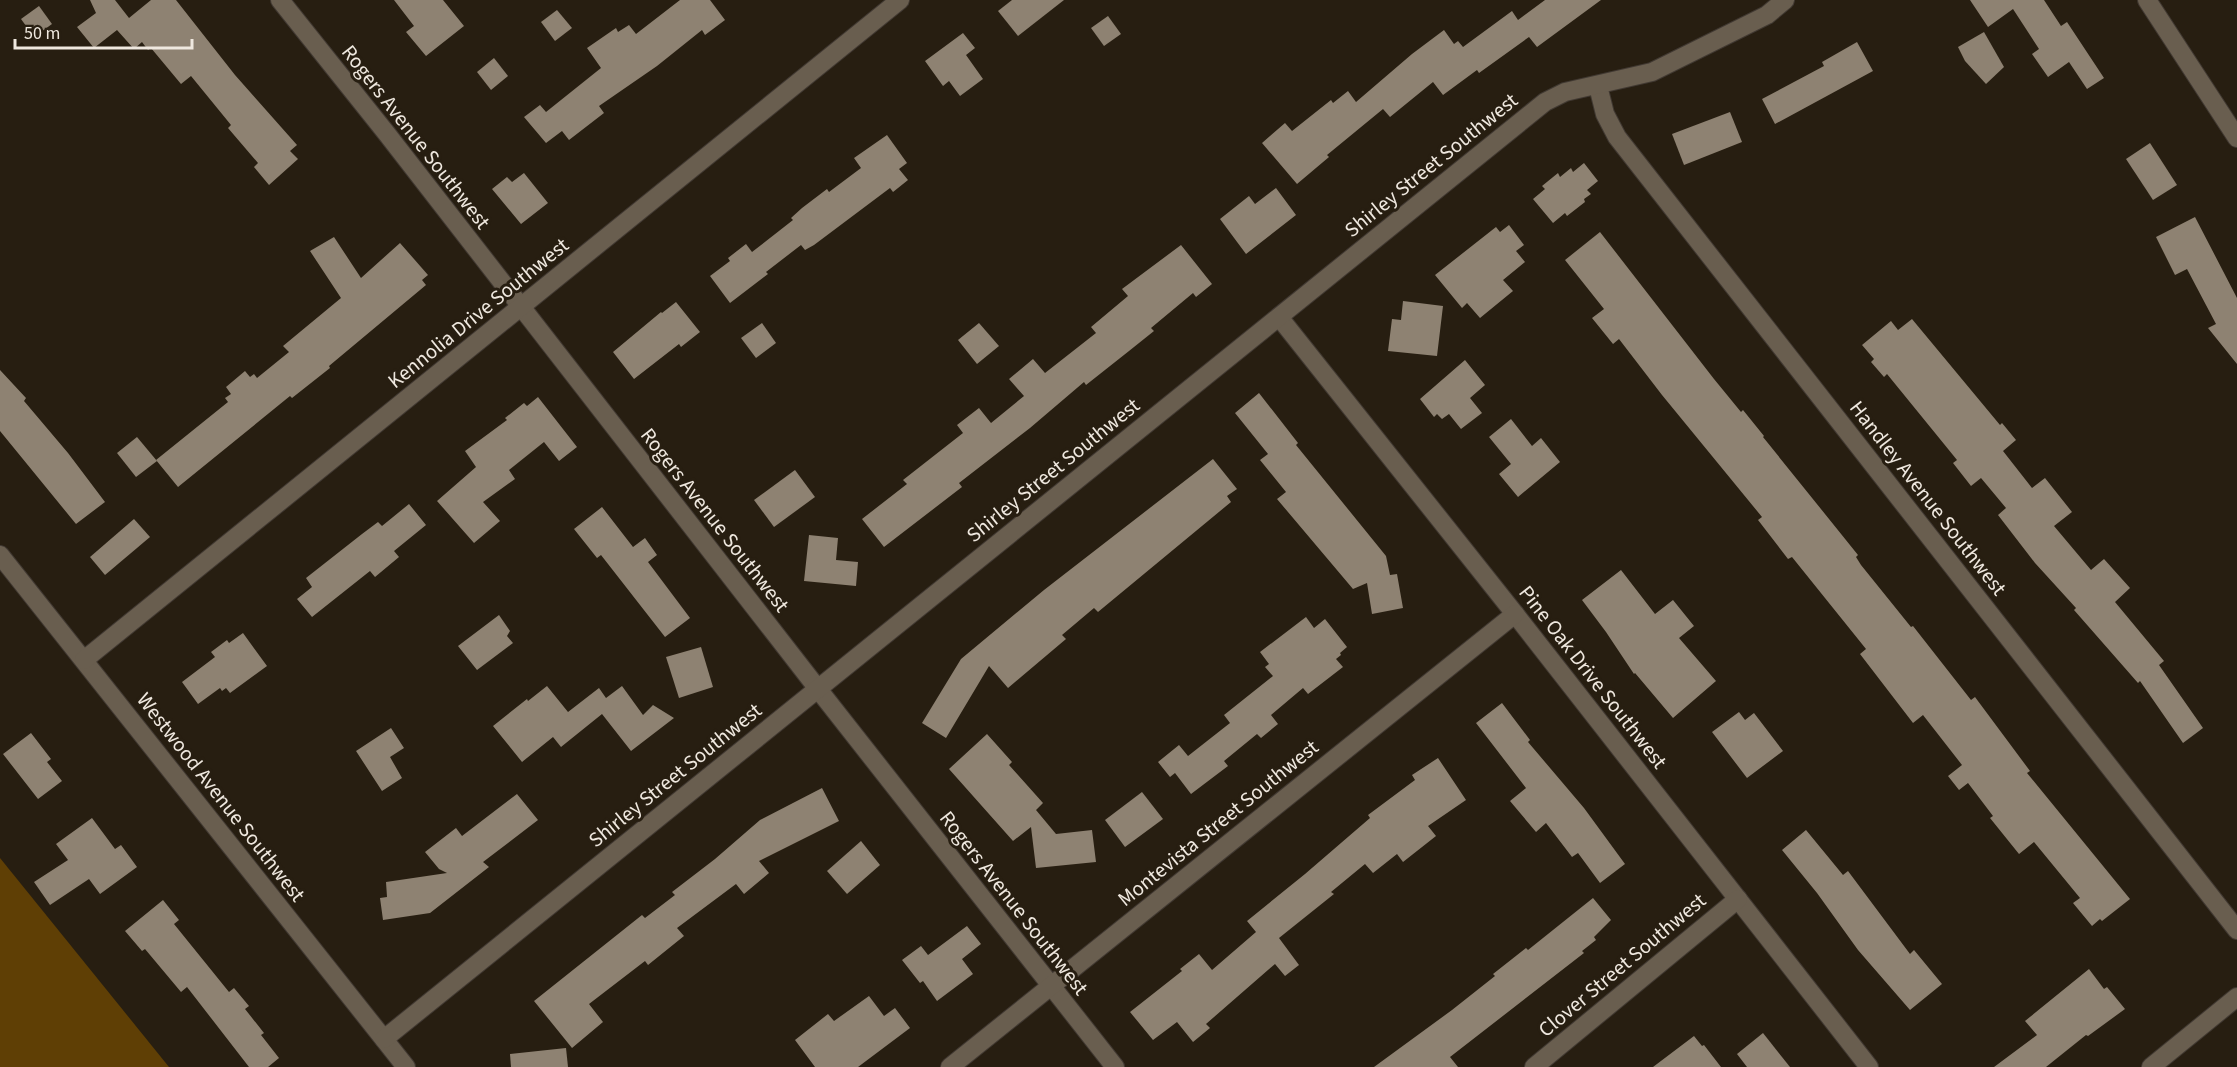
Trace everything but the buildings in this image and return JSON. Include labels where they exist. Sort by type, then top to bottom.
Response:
[{"type":"street","name":"Rogers Avenue Southwest","points":[[280,0],[1115,1067]]},
{"type":"street","name":"Kennolia Drive Southwest","points":[[84,660],[900,0]]},
{"type":"street","name":"Shirley Street Southwest","points":[[384,1038],[1545,102],[1565,92],[1652,72],[1767,15],[1785,0]]},
{"type":"street","points":[[2147,0],[2237,138]]},
{"type":"street","name":"Handley Avenue Southwest","points":[[1598,86],[1605,114],[1617,137],[2237,930]]},
{"type":"street","name":"Pine Oak Drive Southwest","points":[[1279,317],[1515,614],[1869,1067]]},
{"type":"street","name":"Westwood Avenue Southwest","points":[[0,555],[406,1067]]},
{"type":"street","name":"Montevista Street Southwest","points":[[950,1067],[1515,614]]},
{"type":"street","name":"Clover Street Southwest","points":[[1534,1067],[1738,898]]},
{"type":"street","points":[[2151,1067],[2237,997]]},
{"type":"shaded area","points":[[0,858],[169,1067],[0,1067]]}]
